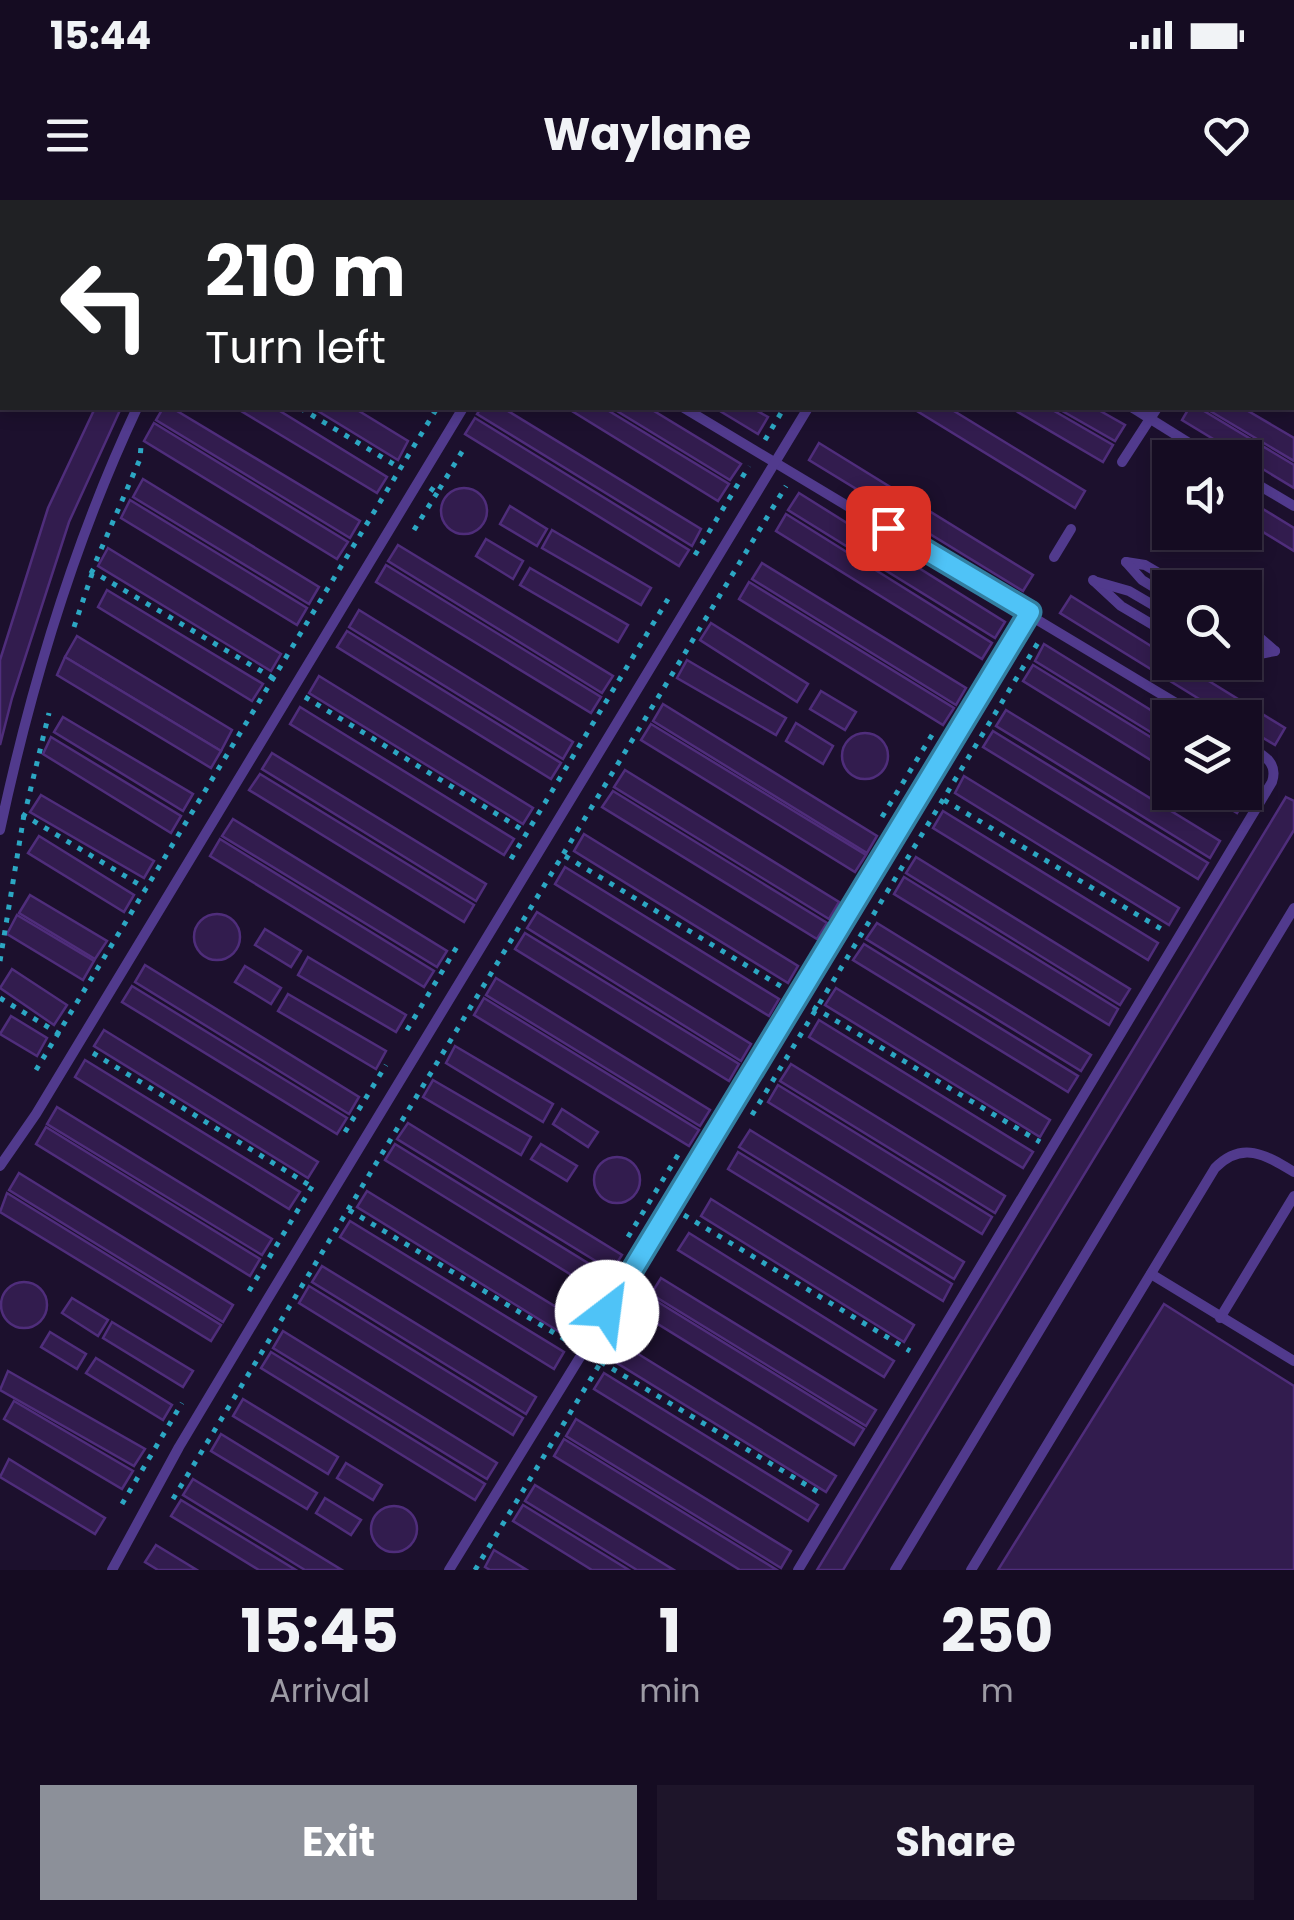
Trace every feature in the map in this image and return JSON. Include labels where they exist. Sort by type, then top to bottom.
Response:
[{"type":"lane","points":[[0,830],[36,680],[74,562],[137,410]]},
{"type":"lane","points":[[0,1166],[462,410]]},
{"type":"lane","points":[[687,410],[1173,700]]},
{"type":"lane","points":[[112,1570],[179,1447],[807,410]]},
{"type":"lane","points":[[1136,410],[1184,440]]},
{"type":"lane","points":[[1122,462],[1156,410]]},
{"type":"lane","points":[[1262,486],[1294,506]]},
{"type":"lane","points":[[1054,557],[1071,528]]},
{"type":"lane","points":[[1152,570],[1126,562],[1152,586]]},
{"type":"lane","points":[[1152,604],[1129,591],[1093,580],[1121,606],[1152,624]]},
{"type":"lane","points":[[449,1570],[1030,612]]},
{"type":"lane","points":[[1262,640],[1275,651],[1262,654]]},
{"type":"lane","points":[[1262,755],[1271,761],[1274,778],[1262,798]]},
{"type":"lane","points":[[798,1570],[1255,810]]},
{"type":"lane","points":[[896,1570],[1294,908]]},
{"type":"lane","points":[[971,1570],[1222,1160],[1254,1151],[1294,1172]]},
{"type":"lane","points":[[1220,1318],[1294,1196]]},
{"type":"lane","points":[[1150,1274],[1294,1362]]},
{"type":"path","points":[[303,410],[437,493]]},
{"type":"path","points":[[36,1070],[436,410]]},
{"type":"path","points":[[72,630],[140,459],[142,440]]},
{"type":"path","points":[[414,530],[463,450]]},
{"type":"path","points":[[168,1509],[794,472]]},
{"type":"path","points":[[74,562],[1052,1149]]},
{"type":"path","points":[[0,961],[24,814],[50,708]]},
{"type":"path","points":[[882,816],[932,735]]},
{"type":"path","points":[[907,774],[1178,939]]},
{"type":"path","points":[[5,808],[24,814],[164,900]]},
{"type":"path","points":[[0,998],[837,1504]]},
{"type":"path","points":[[628,1238],[678,1156]]},
{"type":"path","points":[[652,1198],[926,1360]]},
{"type":"building","points":[[94,410],[120,410],[69,522],[0,745],[0,660],[48,508]]},
{"type":"building","points":[[162,410],[175,410],[360,521],[350,538],[156,420]]},
{"type":"building","points":[[239,410],[278,410],[387,477],[377,493]]},
{"type":"building","points":[[316,410],[357,410],[408,441],[398,460]]},
{"type":"building","points":[[480,410],[506,410],[701,529],[692,546],[477,414]]},
{"type":"building","points":[[570,410],[607,410],[729,484],[718,501]]},
{"type":"building","points":[[615,410],[652,410],[741,464],[730,480]]},
{"type":"building","points":[[718,410],[756,410],[768,417],[758,434]]},
{"type":"building","points":[[915,410],[952,410],[1085,491],[1075,508]]},
{"type":"building","points":[[1014,410],[1052,410],[1113,445],[1103,462]]},
{"type":"building","points":[[1061,410],[1099,410],[1125,425],[1115,441]]},
{"type":"building","points":[[1188,410],[1202,410],[1252,440],[1215,440],[1182,420]]},
{"type":"building","points":[[1208,410],[1246,410],[1294,438],[1294,461]]},
{"type":"building","points":[[475,418],[689,550],[679,566],[465,434]]},
{"type":"building","points":[[154,423],[348,542],[337,559],[144,441]]},
{"type":"building","points":[[819,443],[1033,575],[1023,591],[809,460]]},
{"type":"building","points":[[1262,446],[1294,465],[1294,488],[1262,469]]},
{"type":"building","points":[[143,479],[319,587],[309,604],[133,497]]},
{"type":"building","points":[[464,488],[481,494],[487,511],[481,528],[464,534],[447,528],[441,511],[447,494]]},
{"type":"building","points":[[799,493],[1005,622],[995,638],[788,510]]},
{"type":"building","points":[[130,500],[307,608],[297,625],[121,518]]},
{"type":"building","points":[[510,506],[547,529],[537,546],[500,524]]},
{"type":"building","points":[[1262,508],[1294,528],[1294,551],[1262,531]]},
{"type":"building","points":[[786,514],[992,643],[982,659],[776,531]]},
{"type":"building","points":[[552,530],[651,588],[641,605],[542,548]]},
{"type":"building","points":[[486,539],[523,561],[513,579],[476,556]]},
{"type":"building","points":[[398,545],[613,676],[602,693],[388,561]]},
{"type":"building","points":[[108,548],[281,654],[271,671],[98,566]]},
{"type":"building","points":[[762,563],[966,688],[956,705],[752,579]]},
{"type":"building","points":[[386,565],[601,697],[591,713],[376,582]]},
{"type":"building","points":[[530,568],[628,625],[618,642],[520,585]]},
{"type":"building","points":[[749,582],[954,708],[943,725],[739,599]]},
{"type":"building","points":[[107,590],[263,684],[252,701],[98,607]]},
{"type":"building","points":[[1071,596],[1152,647],[1152,670],[1060,613]]},
{"type":"building","points":[[359,610],[573,742],[563,759],[349,627]]},
{"type":"building","points":[[711,623],[808,684],[797,702],[700,640]]},
{"type":"building","points":[[347,631],[561,763],[551,779],[337,647]]},
{"type":"building","points":[[77,636],[232,730],[221,751],[65,657]]},
{"type":"building","points":[[1044,644],[1152,711],[1152,733],[1035,661]]},
{"type":"building","points":[[65,657],[221,751],[211,768],[57,675]]},
{"type":"building","points":[[687,660],[786,718],[776,735],[677,678]]},
{"type":"building","points":[[1033,665],[1152,738],[1152,761],[1023,681]]},
{"type":"building","points":[[319,676],[533,808],[523,824],[309,693]]},
{"type":"building","points":[[1168,680],[1207,680],[1240,700],[1201,700]]},
{"type":"building","points":[[821,691],[856,712],[845,730],[810,709]]},
{"type":"building","points":[[663,704],[877,836],[867,853],[653,721]]},
{"type":"building","points":[[300,707],[514,839],[504,855],[290,724]]},
{"type":"building","points":[[1006,710],[1152,799],[1152,810],[1169,810],[1220,841],[1210,858],[996,726]]},
{"type":"building","points":[[1262,714],[1285,728],[1275,745],[1262,737]]},
{"type":"building","points":[[63,717],[193,794],[183,811],[54,732]]},
{"type":"building","points":[[796,723],[833,746],[823,764],[786,741]]},
{"type":"building","points":[[651,724],[866,855],[855,872],[641,740]]},
{"type":"building","points":[[993,731],[1208,863],[1198,879],[983,747]]},
{"type":"building","points":[[865,733],[882,739],[888,756],[882,773],[865,779],[848,773],[842,756],[848,739]]},
{"type":"building","points":[[51,737],[181,816],[171,833],[43,754]]},
{"type":"building","points":[[272,753],[486,884],[476,901],[262,769]]},
{"type":"building","points":[[625,770],[839,902],[829,919],[614,787]]},
{"type":"building","points":[[260,774],[474,905],[464,922],[249,790]]},
{"type":"building","points":[[964,776],[1179,908],[1169,925],[955,793]]},
{"type":"building","points":[[613,791],[827,923],[817,939],[602,807]]},
{"type":"building","points":[[41,795],[154,861],[144,878],[30,812]]},
{"type":"building","points":[[1286,797],[1294,801],[1294,830],[843,1570],[817,1570]]},
{"type":"building","points":[[943,811],[1158,943],[1148,960],[933,828]]},
{"type":"building","points":[[233,819],[447,951],[437,967],[222,836]]},
{"type":"building","points":[[584,834],[798,966],[788,983],[574,851]]},
{"type":"building","points":[[39,836],[134,895],[124,912],[28,853]]},
{"type":"building","points":[[220,839],[434,971],[424,987],[210,856]]},
{"type":"building","points":[[916,857],[1130,989],[1120,1005],[906,873]]},
{"type":"building","points":[[565,867],[779,999],[769,1016],[555,884]]},
{"type":"building","points":[[904,877],[1118,1009],[1109,1025],[894,894]]},
{"type":"building","points":[[30,895],[107,941],[95,959],[19,913]]},
{"type":"building","points":[[537,912],[751,1044],[741,1061],[527,928]]},
{"type":"building","points":[[217,914],[234,920],[240,937],[234,954],[217,960],[200,954],[194,937],[200,920]]},
{"type":"building","points":[[17,915],[94,961],[83,980],[7,934]]},
{"type":"building","points":[[877,923],[1091,1055],[1081,1071],[866,939]]},
{"type":"building","points":[[265,929],[301,951],[291,967],[255,945]]},
{"type":"building","points":[[525,933],[739,1064],[729,1081],[515,949]]},
{"type":"building","points":[[864,944],[1078,1076],[1068,1092],[853,960]]},
{"type":"building","points":[[308,957],[406,1015],[396,1032],[298,975]]},
{"type":"building","points":[[145,965],[359,1097],[349,1114],[135,982]]},
{"type":"building","points":[[245,966],[281,988],[271,1004],[235,982]]},
{"type":"building","points":[[12,969],[67,1005],[54,1025],[0,988]]},
{"type":"building","points":[[496,978],[710,1110],[700,1126],[486,995]]},
{"type":"building","points":[[132,986],[347,1118],[337,1134],[122,1002]]},
{"type":"building","points":[[836,988],[1050,1120],[1040,1137],[825,1005]]},
{"type":"building","points":[[288,994],[386,1051],[376,1069],[278,1011]]},
{"type":"building","points":[[484,998],[699,1130],[689,1146],[474,1015]]},
{"type":"building","points":[[11,1016],[47,1038],[37,1056],[0,1034]]},
{"type":"building","points":[[819,1020],[1033,1152],[1023,1168],[809,1037]]},
{"type":"building","points":[[104,1030],[318,1162],[308,1178],[94,1046]]},
{"type":"building","points":[[455,1046],[553,1104],[543,1122],[446,1063]]},
{"type":"building","points":[[85,1060],[300,1192],[289,1209],[75,1077]]},
{"type":"building","points":[[791,1064],[1005,1196],[995,1213],[780,1081]]},
{"type":"building","points":[[433,1080],[531,1137],[521,1155],[423,1097]]},
{"type":"building","points":[[778,1085],[992,1217],[982,1234],[768,1102]]},
{"type":"building","points":[[57,1107],[272,1239],[262,1255],[47,1124]]},
{"type":"building","points":[[562,1109],[598,1132],[588,1147],[553,1124]]},
{"type":"building","points":[[408,1123],[622,1255],[612,1271],[397,1139]]},
{"type":"building","points":[[46,1127],[260,1259],[250,1276],[36,1144]]},
{"type":"building","points":[[750,1130],[964,1262],[954,1279],[739,1147]]},
{"type":"building","points":[[395,1144],[609,1276],[599,1292],[385,1160]]},
{"type":"building","points":[[541,1144],[577,1166],[567,1181],[531,1159]]},
{"type":"building","points":[[738,1152],[952,1284],[943,1301],[728,1169]]},
{"type":"building","points":[[617,1157],[634,1163],[640,1180],[634,1197],[617,1203],[600,1197],[594,1180],[600,1163]]},
{"type":"building","points":[[19,1173],[233,1305],[223,1322],[9,1190]]},
{"type":"building","points":[[367,1191],[582,1323],[571,1339],[357,1207]]},
{"type":"building","points":[[7,1193],[221,1325],[211,1341],[0,1212]]},
{"type":"building","points":[[711,1199],[914,1325],[904,1342],[701,1216]]},
{"type":"building","points":[[350,1221],[564,1352],[554,1369],[340,1237]]},
{"type":"building","points":[[689,1233],[894,1361],[884,1377],[678,1250]]},
{"type":"building","points":[[322,1266],[536,1397],[526,1414],[312,1282]]},
{"type":"building","points":[[661,1278],[876,1410],[866,1426],[651,1294]]},
{"type":"building","points":[[24,1282],[41,1288],[47,1305],[41,1322],[24,1328],[7,1322],[1,1305],[7,1288]]},
{"type":"building","points":[[309,1286],[523,1418],[513,1435],[299,1303]]},
{"type":"building","points":[[650,1297],[864,1429],[854,1445],[640,1313]]},
{"type":"building","points":[[72,1298],[108,1320],[98,1336],[62,1313]]},
{"type":"building","points":[[1164,1304],[1294,1386],[1294,1570],[998,1570]]},
{"type":"building","points":[[112,1322],[193,1371],[183,1387],[103,1338]]},
{"type":"building","points":[[283,1331],[497,1463],[487,1479],[273,1348]]},
{"type":"building","points":[[50,1332],[86,1354],[77,1369],[41,1347]]},
{"type":"building","points":[[622,1344],[836,1476],[826,1492],[612,1360]]},
{"type":"building","points":[[271,1352],[485,1484],[475,1500],[261,1368]]},
{"type":"building","points":[[96,1358],[172,1405],[163,1420],[86,1373]]},
{"type":"building","points":[[8,1371],[145,1449],[134,1466],[0,1390]]},
{"type":"building","points":[[604,1373],[818,1505],[808,1521],[594,1389]]},
{"type":"building","points":[[243,1399],[338,1457],[328,1474],[233,1416]]},
{"type":"building","points":[[14,1401],[133,1471],[122,1489],[4,1419]]},
{"type":"building","points":[[576,1419],[791,1551],[781,1568],[566,1436]]},
{"type":"building","points":[[221,1434],[317,1493],[307,1509],[211,1451]]},
{"type":"building","points":[[564,1439],[777,1570],[740,1570],[554,1456]]},
{"type":"building","points":[[9,1459],[105,1518],[95,1534],[0,1477]]},
{"type":"building","points":[[346,1463],[382,1485],[373,1500],[337,1478]]},
{"type":"building","points":[[193,1479],[342,1570],[305,1570],[183,1495]]},
{"type":"building","points":[[535,1485],[674,1570],[637,1570],[525,1501]]},
{"type":"building","points":[[325,1498],[361,1520],[351,1535],[316,1513]]},
{"type":"building","points":[[181,1500],[296,1570],[259,1570],[171,1516]]},
{"type":"building","points":[[523,1505],[629,1570],[592,1570],[513,1521]]},
{"type":"building","points":[[394,1506],[411,1512],[417,1529],[411,1546],[394,1552],[377,1546],[371,1529],[377,1512]]},
{"type":"building","points":[[156,1545],[197,1570],[158,1570],[145,1562]]},
{"type":"building","points":[[494,1550],[527,1570],[485,1567]]},
{"type":"route","points":[[607,1312],[1030,612],[888,528]]}]
